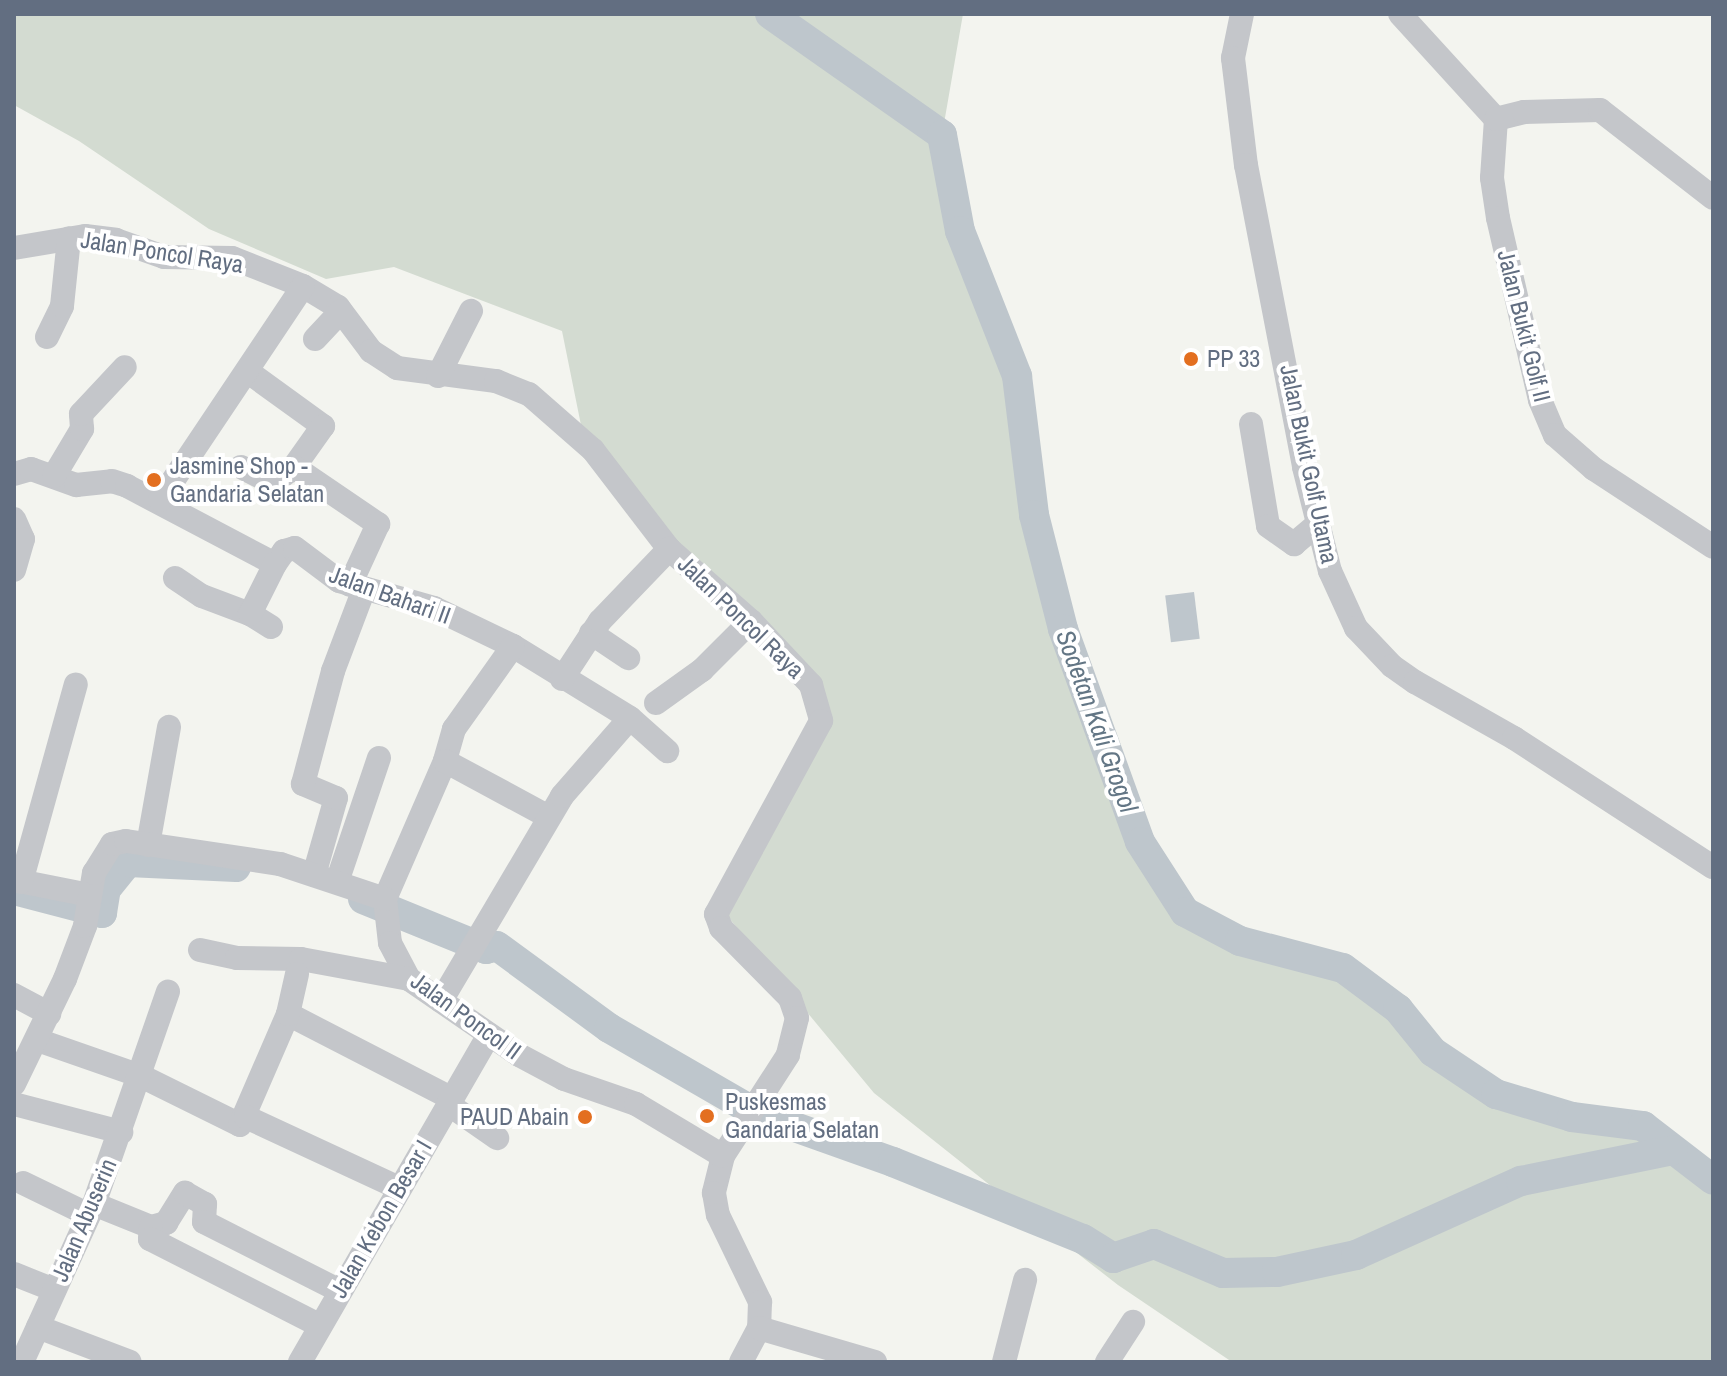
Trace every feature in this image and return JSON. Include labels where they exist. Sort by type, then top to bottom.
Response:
[{"type":"street","name":"Jalan Bukit Golf Utama","points":[[1242,14],[1233,58],[1244,154],[1330,571],[1356,628],[1392,666],[1514,738],[1713,867]]},
{"type":"street","points":[[1400,14],[1496,119],[1524,112],[1600,110],[1713,198]]},
{"type":"street","name":"Jalan Bukit Golf II","points":[[1496,119],[1492,178],[1498,218],[1540,400],[1555,435],[1594,469],[1713,547]]},
{"type":"street","points":[[47,337],[62,306],[69,238]]},
{"type":"street","name":"Jalan Poncol Raya","points":[[14,248],[69,238],[116,240],[164,257],[232,258],[303,286],[341,311],[378,357],[406,372],[506,383],[537,400],[593,450],[669,549],[751,621],[811,685],[822,712],[717,908],[721,928],[796,1008],[788,1055],[723,1156],[714,1207],[757,1289],[759,1328]]},
{"type":"street","points":[[160,500],[303,286]]},
{"type":"street","points":[[315,339],[341,311]]},
{"type":"street","points":[[438,376],[471,311]]},
{"type":"street","points":[[54,476],[82,429],[81,414],[125,367]]},
{"type":"street","points":[[241,467],[273,483],[294,467],[323,426],[247,371]]},
{"type":"street","points":[[1251,424],[1268,526],[1294,544],[1319,523]]},
{"type":"street","points":[[294,467],[380,526],[357,587],[303,784],[336,798],[326,878]]},
{"type":"street","points":[[14,474],[31,469],[76,485],[112,481],[160,500],[275,564],[250,614]]},
{"type":"street","points":[[14,519],[23,539],[14,570]]},
{"type":"street","name":"Jalan Bahari II","points":[[275,564],[284,551],[295,548],[325,573],[357,587],[434,608],[513,646],[562,679],[630,718],[667,751]]},
{"type":"street","points":[[562,679],[591,633],[669,549]]},
{"type":"street","points":[[175,578],[202,596],[250,614],[271,627]]},
{"type":"street","points":[[656,703],[702,670],[751,621]]},
{"type":"street","points":[[591,633],[628,658]]},
{"type":"street","points":[[14,1084],[49,1014],[105,849],[119,840],[280,864],[326,878],[384,906],[445,761],[454,729],[513,646]]},
{"type":"street","points":[[76,684],[18,881],[89,901]]},
{"type":"street","points":[[441,1001],[549,817],[630,718]]},
{"type":"street","points":[[148,845],[169,727]]},
{"type":"street","points":[[326,878],[379,758]]},
{"type":"street","points":[[445,761],[549,817]]},
{"type":"street","name":"Jalan Poncol II","points":[[384,906],[390,943],[409,979],[553,1075],[636,1104],[723,1156]]},
{"type":"street","points":[[200,950],[237,958],[301,959],[409,979]]},
{"type":"street","points":[[46,1043],[141,1076],[235,1125],[246,1117],[288,1014],[297,974]]},
{"type":"street","name":"Jalan Abuserin","points":[[22,1362],[92,1210],[168,992]]},
{"type":"street","points":[[14,995],[49,1014]]},
{"type":"street","points":[[288,1014],[450,1101],[497,1138]]},
{"type":"street","name":"Jalan Kebon Besar I","points":[[300,1362],[338,1290],[489,1035]]},
{"type":"street","points":[[14,1104],[121,1132]]},
{"type":"street","points":[[246,1117],[399,1188]]},
{"type":"street","points":[[23,1183],[92,1210],[151,1227],[166,1223],[185,1193],[205,1204],[204,1222],[338,1290]]},
{"type":"street","points":[[151,1227],[150,1239],[319,1325]]},
{"type":"street","points":[[14,1274],[54,1290]]},
{"type":"street","points":[[1004,1362],[1025,1280]]},
{"type":"street","points":[[1107,1362],[1133,1322]]},
{"type":"street","points":[[38,1327],[130,1362]]},
{"type":"street","points":[[741,1362],[759,1328],[875,1362]]},
{"type":"shaded area","points":[[14,14],[963,14],[942,135],[960,231],[1017,376],[1034,515],[1063,629],[1140,842],[1185,912],[1240,941],[1343,968],[1398,1009],[1433,1052],[1496,1094],[1572,1117],[1643,1126],[1713,1180],[1713,1362],[1232,1362],[1118,1285],[991,1186],[874,1093],[724,912],[827,727],[820,684],[682,556],[584,440],[562,331],[394,267],[326,279],[209,229],[79,141],[14,105]]},
{"type":"shaded area","points":[[1194,592],[1200,639],[1171,642],[1165,596]]},
{"type":"waterway","name":"Sodetan Kali Grogol","points":[[770,14],[942,135],[960,231],[1017,376],[1034,515],[1063,629],[1140,842],[1185,912],[1240,941],[1343,968],[1398,1009],[1433,1052],[1496,1094],[1572,1117],[1643,1126],[1713,1180]]},
{"type":"waterway","points":[[14,890],[102,913],[106,889],[128,862],[236,867]]},
{"type":"waterway","points":[[363,899],[486,949],[497,946],[609,1028],[758,1114],[893,1162],[1083,1239],[1113,1258],[1154,1244],[1223,1273],[1277,1272],[1356,1255],[1521,1181],[1673,1150]]},
{"type":"place","name":"PP 33","points":[[1191,359]]},
{"type":"place","name":"Jasmine Shop - Gandaria Selatan","points":[[154,480]]},
{"type":"place","name":"Puskesmas Gandaria Selatan","points":[[707,1116]]},
{"type":"place","name":"PAUD Abain","points":[[585,1117]]}]
